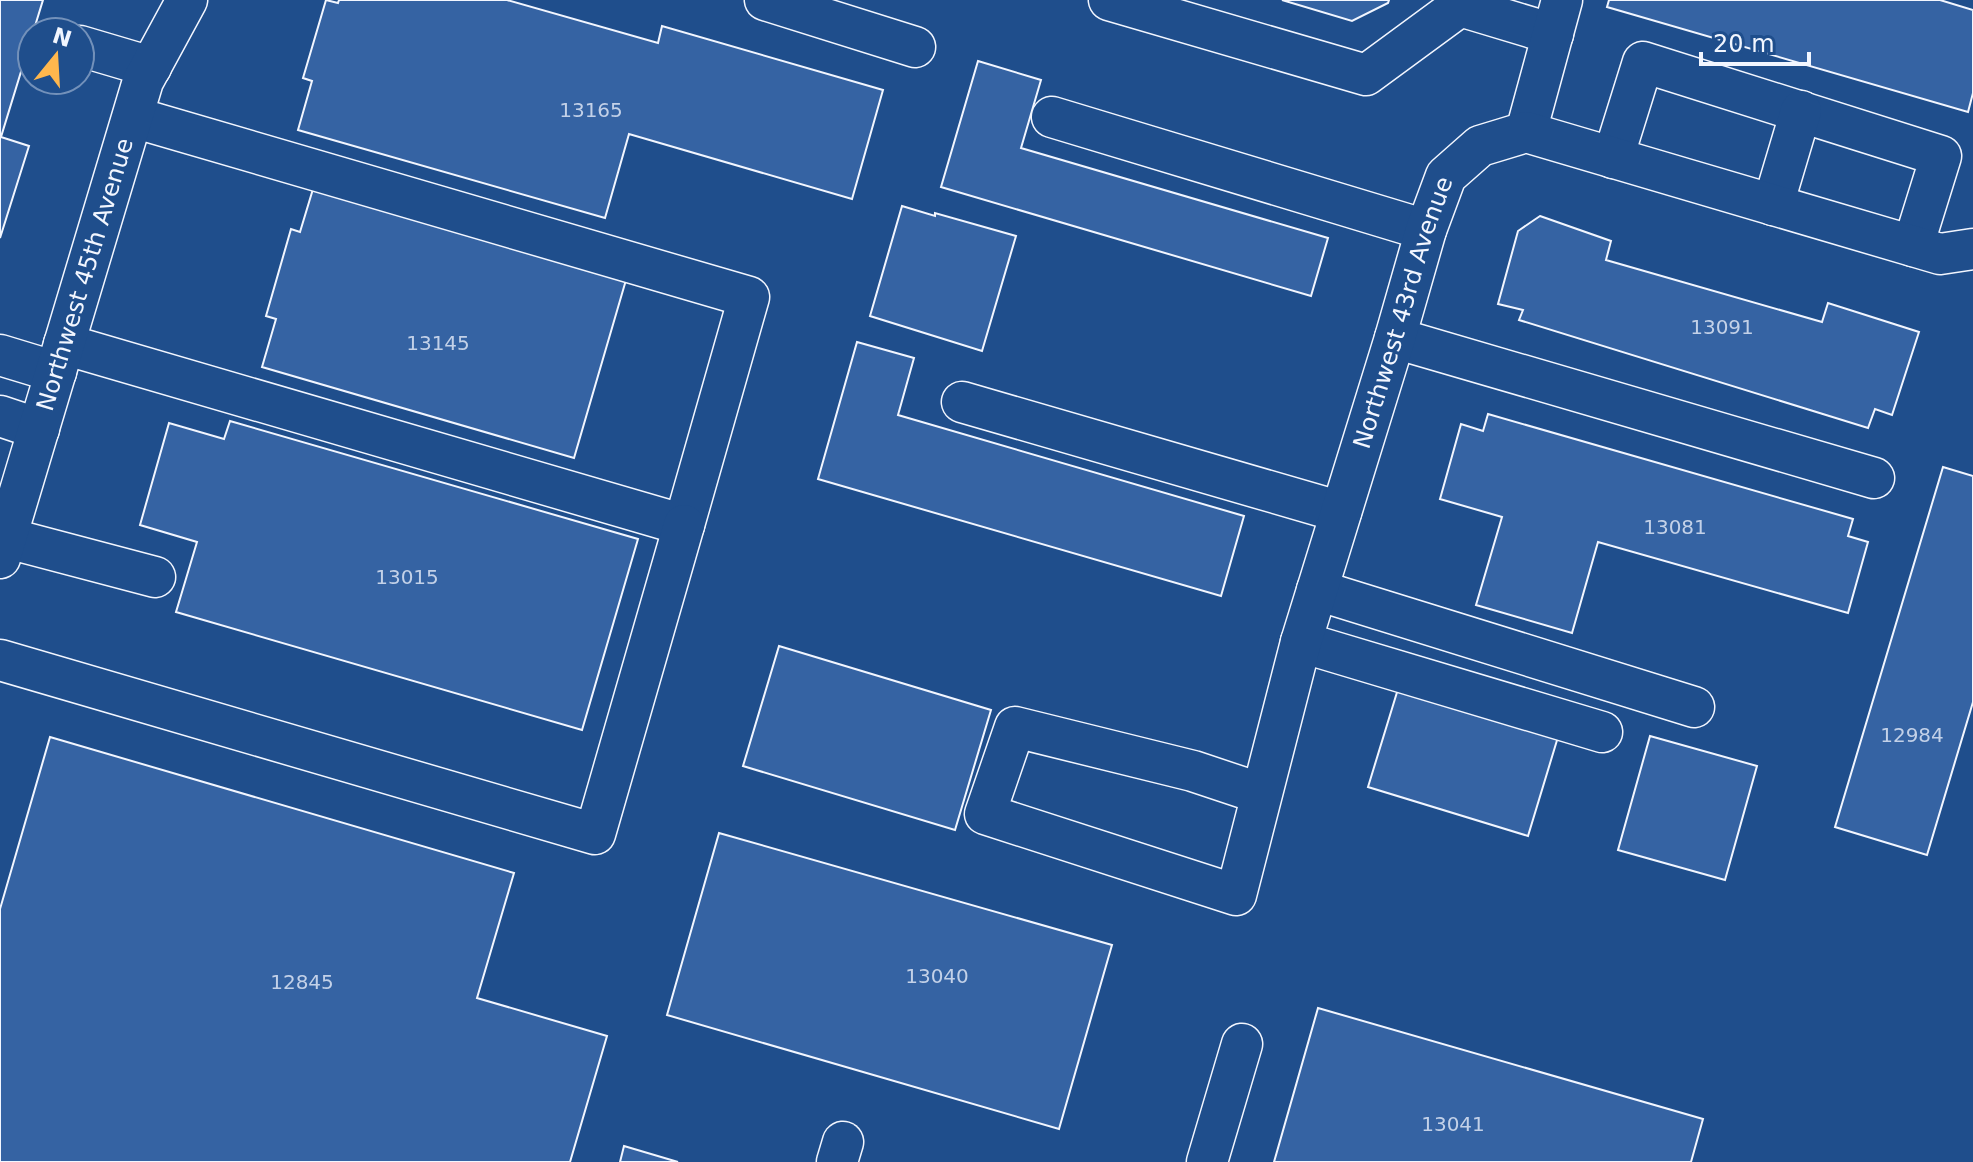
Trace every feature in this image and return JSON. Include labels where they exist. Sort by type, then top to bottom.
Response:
[{"type":"street","points":[[765,0],[915,47]]},
{"type":"street","points":[[1109,0],[1366,75],[1460,6],[1558,17],[1526,132],[1940,254],[1973,249]]},
{"type":"street","name":"Northwest 45th Avenue","points":[[2,544],[143,81],[183,1]]},
{"type":"street","points":[[96,51],[151,67]]},
{"type":"street","points":[[1613,158],[1643,62],[1941,156],[1913,246]]},
{"type":"street","points":[[1773,205],[1801,111]]},
{"type":"street","points":[[0,660],[595,834],[749,297],[133,117]]},
{"type":"street","points":[[1052,117],[1426,230]]},
{"type":"street","name":"Northwest 43rd Avenue","points":[[1262,794],[1193,771],[1015,727],[985,814],[1236,895],[1262,794],[1301,642],[1426,230],[1446,176],[1480,146],[1526,132]]},
{"type":"street","points":[[1395,338],[1874,478]]},
{"type":"street","points":[[0,355],[60,358],[684,525]]},
{"type":"street","points":[[962,402],[1341,512]]},
{"type":"street","points":[[0,416],[39,429]]},
{"type":"street","points":[[2,544],[155,577]]},
{"type":"street","points":[[1317,590],[1694,707]]},
{"type":"street","points":[[1301,642],[1602,732]]},
{"type":"street","points":[[1207,1162],[1242,1044]]},
{"type":"building","points":[[0,0],[43,0],[38,16],[16,16],[16,88],[1,137],[29,146],[0,238]]},
{"type":"building","points":[[326,0],[338,3],[339,0],[507,0],[658,43],[662,26],[883,90],[852,199],[629,134],[605,218],[298,130],[312,81],[303,78]]},
{"type":"building","points":[[1282,0],[1389,0],[1352,21]]},
{"type":"building","points":[[1609,0],[1940,0],[1973,10],[1973,93],[1968,112],[1607,7]]},
{"type":"building","points":[[978,61],[1041,80],[1021,148],[1328,238],[1311,296],[941,187]]},
{"type":"building","points":[[313,189],[626,280],[574,458],[262,367],[276,319],[266,316],[291,229],[300,232]]},
{"type":"building","points":[[902,206],[1016,236],[982,351],[870,316]]},
{"type":"building","points":[[1540,216],[1611,241],[1606,260],[1822,322],[1828,303],[1919,332],[1892,415],[1875,409],[1868,428],[1519,320],[1523,310],[1498,304],[1518,231]]},
{"type":"building","points":[[857,342],[914,358],[898,415],[1244,516],[1221,596],[818,479]]},
{"type":"building","points":[[1488,414],[1853,519],[1848,536],[1868,542],[1848,613],[1598,542],[1572,633],[1476,605],[1502,517],[1440,499],[1461,424],[1483,431]]},
{"type":"building","points":[[230,421],[638,539],[582,730],[176,612],[197,542],[140,525],[169,423],[224,439]]},
{"type":"building","points":[[1943,467],[1973,476],[1973,702],[1927,855],[1835,827]]},
{"type":"building","points":[[779,646],[991,710],[955,830],[743,766]]},
{"type":"building","points":[[1398,689],[1558,737],[1528,836],[1368,787]]},
{"type":"building","points":[[1650,736],[1757,766],[1725,880],[1618,850]]},
{"type":"building","points":[[50,737],[514,873],[477,998],[607,1036],[570,1162],[0,1162],[0,909]]},
{"type":"building","points":[[719,833],[1112,945],[1059,1129],[667,1015]]},
{"type":"building","points":[[1318,1008],[1703,1119],[1691,1162],[1274,1162]]},
{"type":"building","points":[[624,1146],[678,1162],[620,1162]]}]
